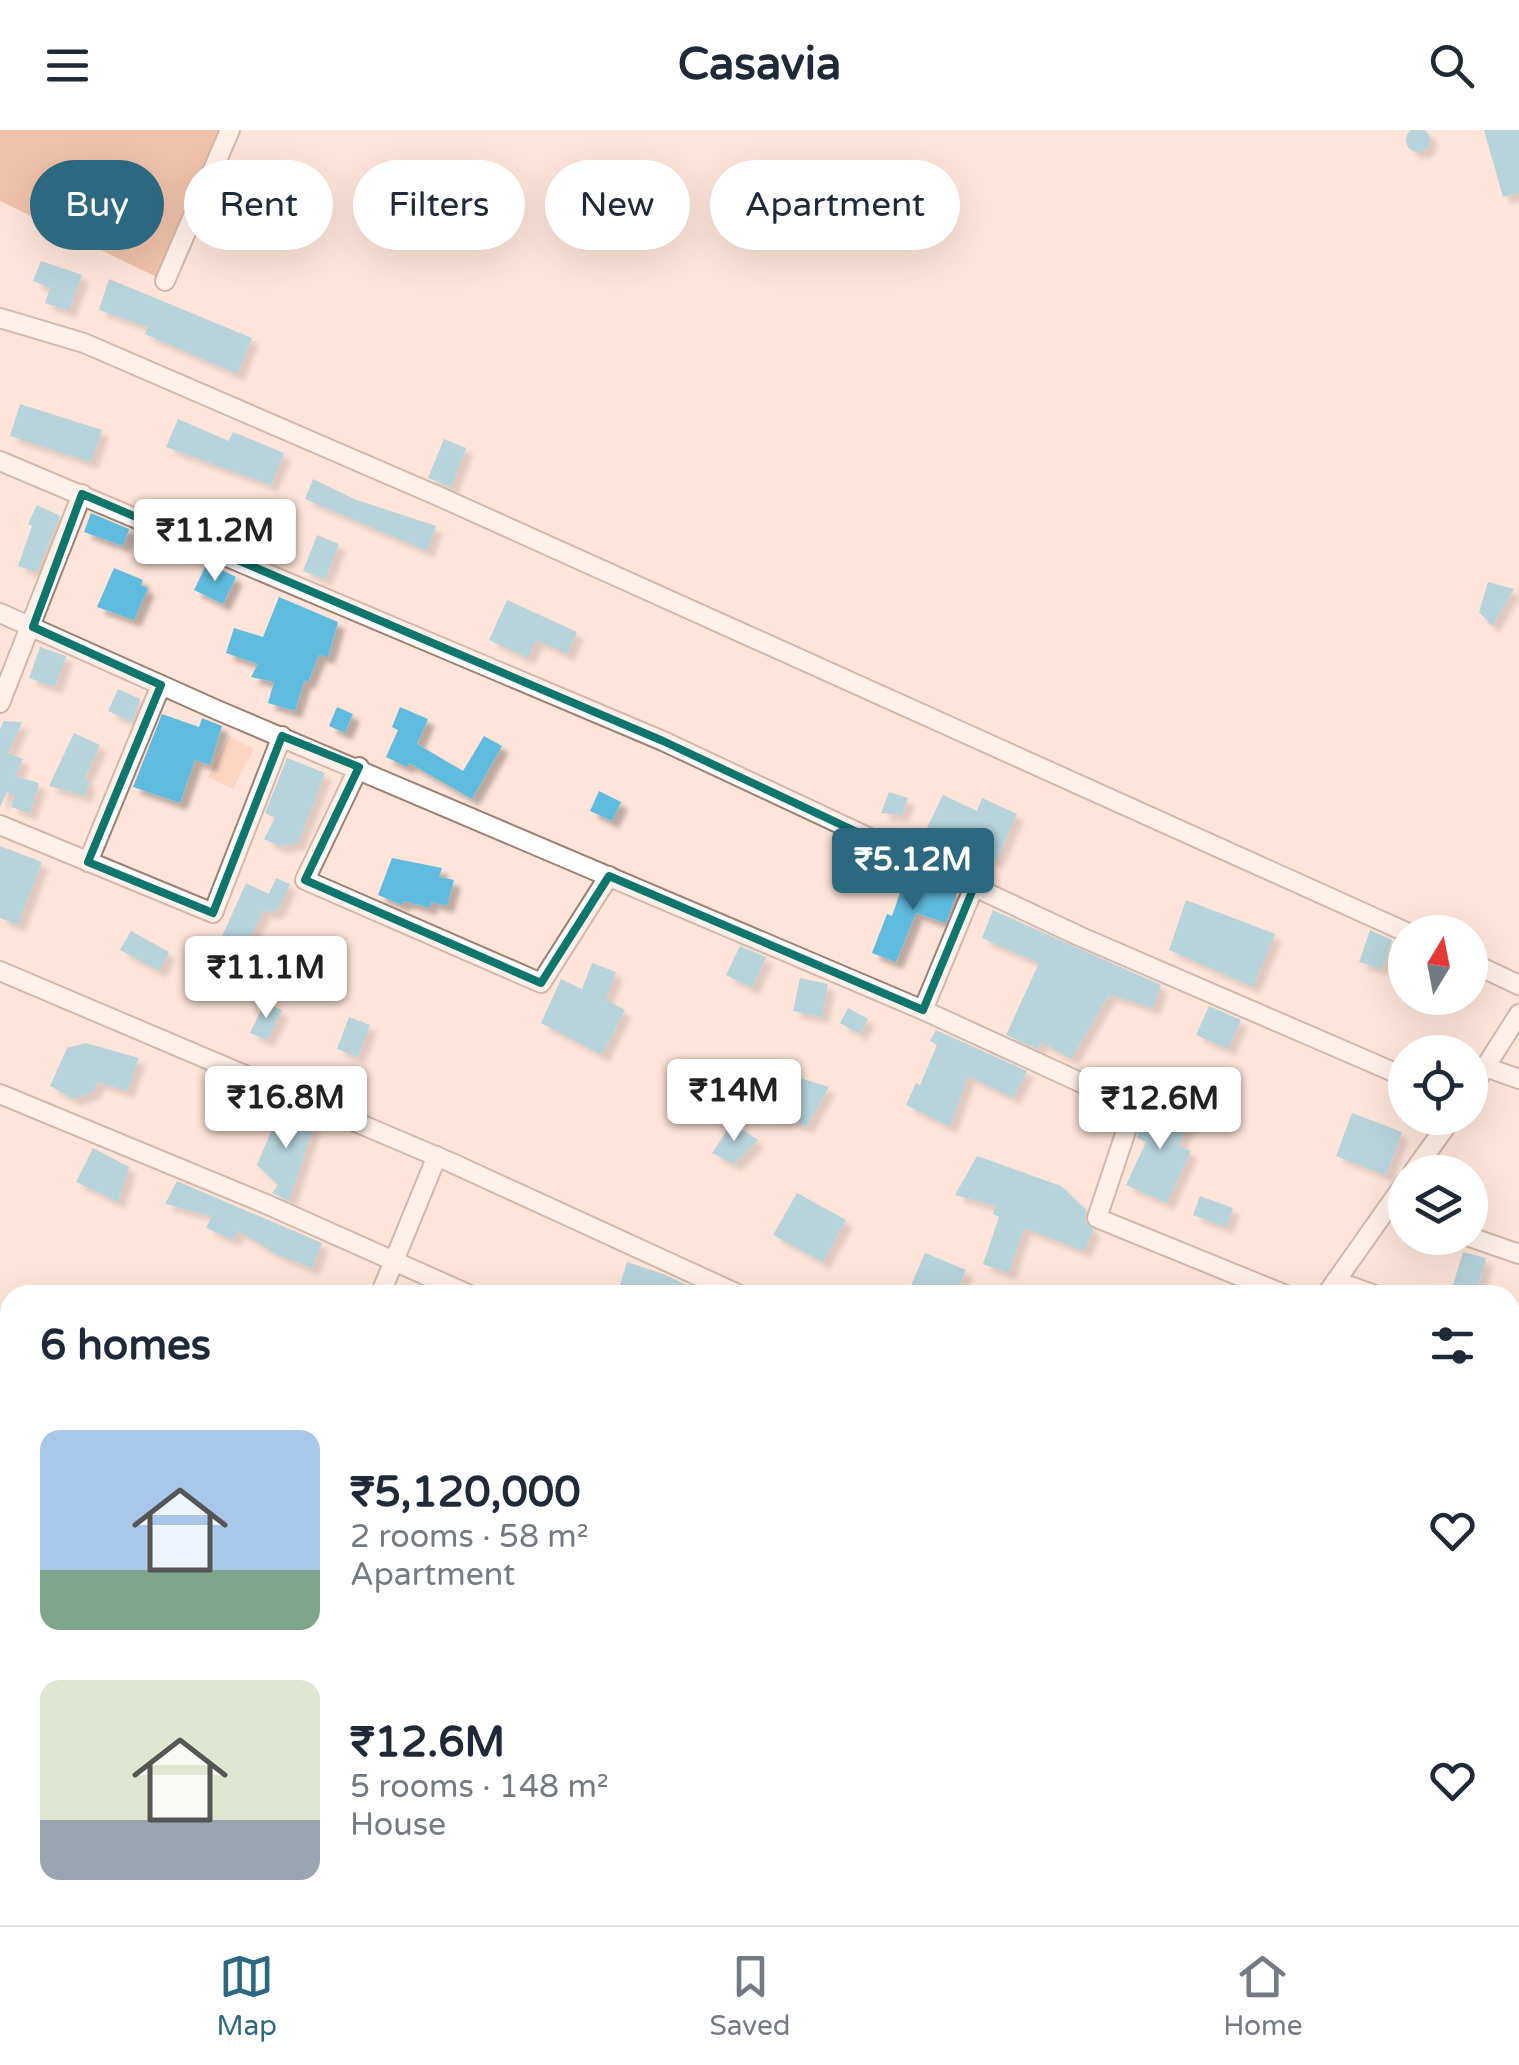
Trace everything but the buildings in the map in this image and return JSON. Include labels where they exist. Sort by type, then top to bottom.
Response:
[{"type":"street","points":[[165,281],[230,130]]},
{"type":"street","points":[[0,318],[84,342],[421,489],[1388,924]]},
{"type":"street","points":[[0,461],[664,741],[974,887],[1388,1070]]},
{"type":"street","points":[[0,703],[82,494]]},
{"type":"street","points":[[0,613],[923,1010],[1134,1106],[1098,1218],[1262,1285]]},
{"type":"street","points":[[88,862],[161,685]]},
{"type":"street","points":[[0,824],[213,912],[282,736]]},
{"type":"street","points":[[359,767],[305,880],[541,983],[608,876]]},
{"type":"street","points":[[923,1010],[974,887]]},
{"type":"street","points":[[1488,970],[1519,985]]},
{"type":"street","points":[[0,971],[437,1156],[718,1285]]},
{"type":"street","points":[[1488,1062],[1519,1014]]},
{"type":"street","points":[[1488,1068],[1519,1080]]},
{"type":"street","points":[[0,1094],[266,1204],[447,1285]]},
{"type":"street","points":[[384,1285],[437,1156]]},
{"type":"street","points":[[1334,1285],[1388,1220]]},
{"type":"street","points":[[1488,1243],[1519,1254]]},
{"type":"highlighted area","points":[[82,494],[663,741],[974,887],[923,1010],[609,876],[541,983],[305,880],[359,767],[282,736],[213,913],[88,862],[161,685],[33,627]]},
{"type":"shaded area","points":[[0,130],[225,130],[213,160],[184,160],[184,233],[165,281],[101,250],[164,250],[164,160],[30,160],[30,216],[0,201]]},
{"type":"shaded area","points":[[229,736],[254,749],[233,789],[208,777]]}]
